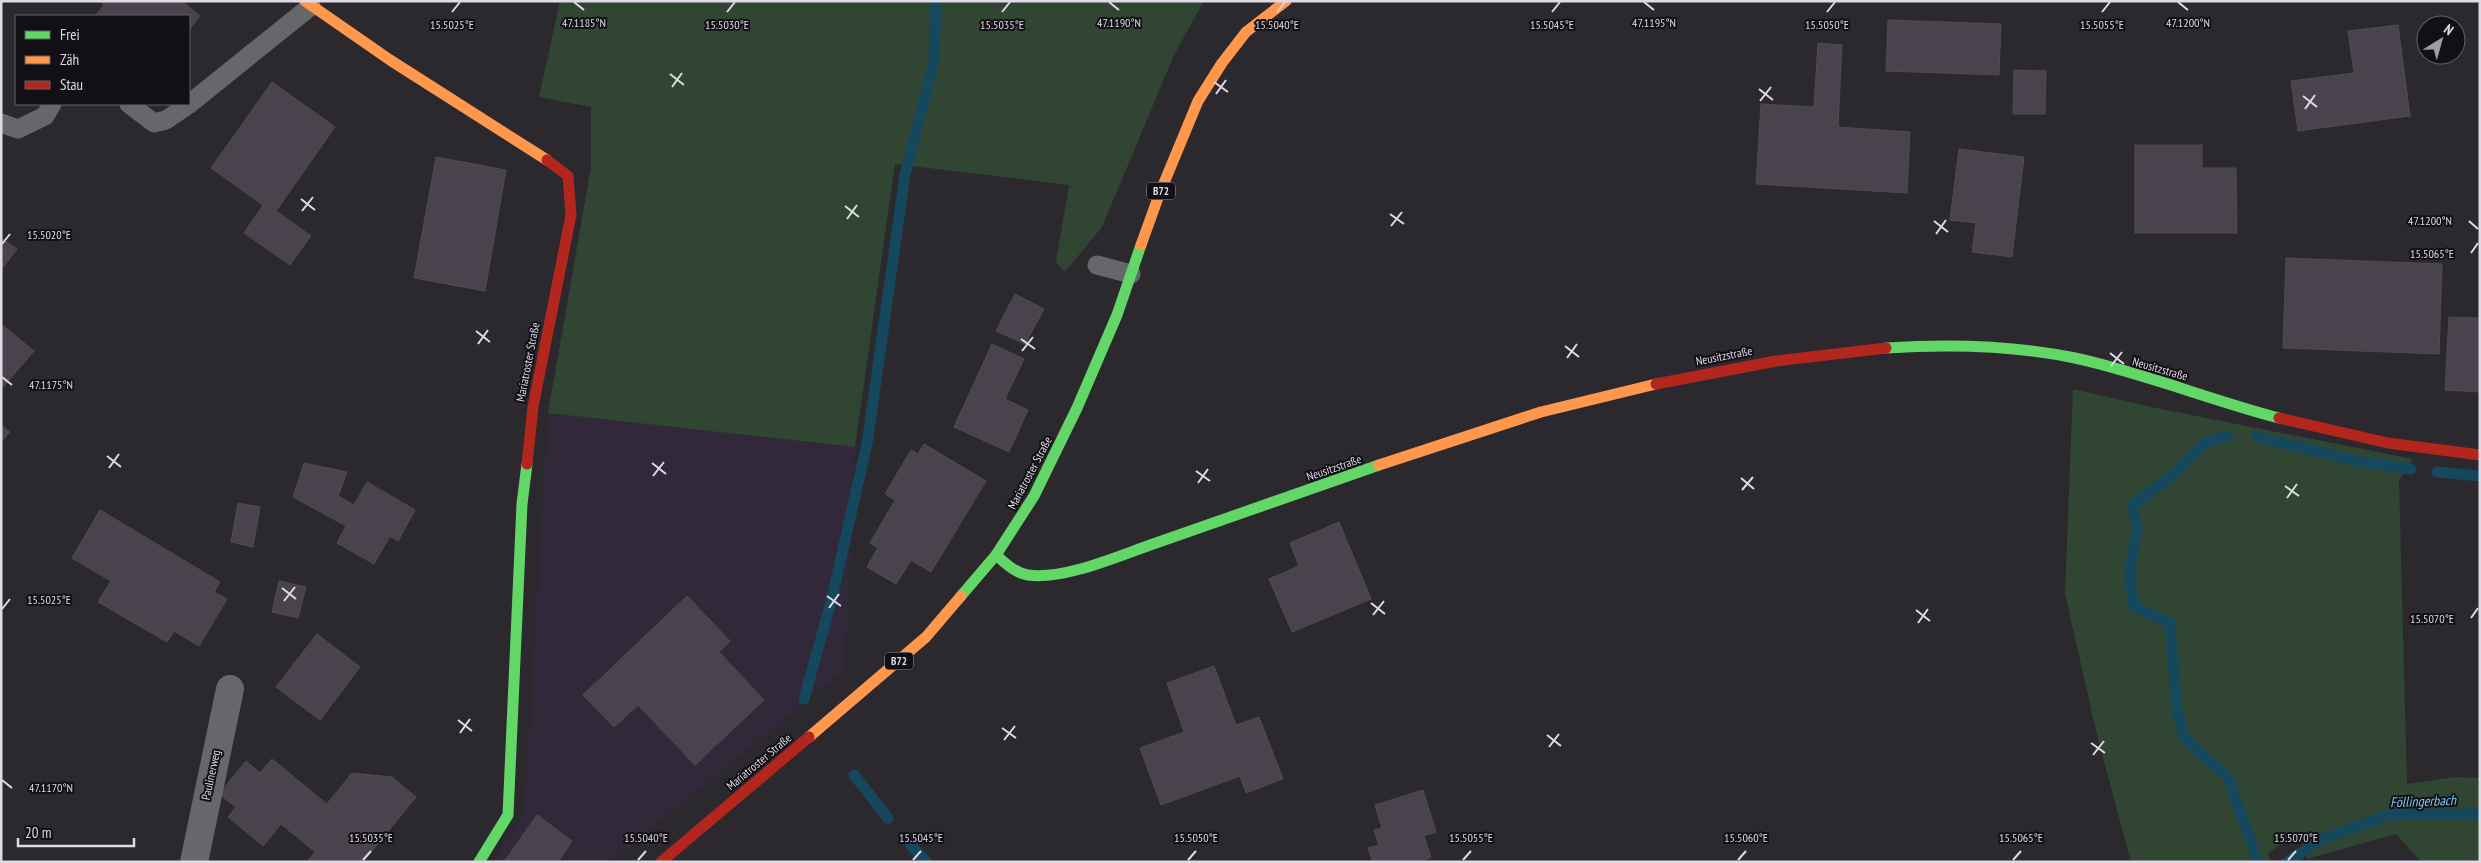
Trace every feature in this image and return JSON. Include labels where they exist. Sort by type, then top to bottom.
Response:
[{"type":"street","name":"Mariatroster Straße","points":[[661,862],[926,637],[996,555],[1016,526],[1060,446],[1117,314],[1159,195],[1198,101],[1222,63],[1246,32],[1286,1]]},
{"type":"street","name":"Mariatroster Straße","points":[[308,3],[390,60],[534,151],[568,176],[571,215],[533,406],[522,504],[508,815],[479,862]]},
{"type":"street","name":"Neusitzstraße","points":[[996,555],[1009,566],[1027,575],[1056,572],[1088,565],[1511,420],[1597,396],[1750,364],[1878,346],[1947,346],[2053,354],[2321,430],[2409,447],[2480,455]]},
{"type":"street","name":"Paulinerweg","points":[[194,862],[230,689]]},
{"type":"lane","points":[[190,103],[308,3]]},
{"type":"lane","points":[[1,123],[18,129],[44,116],[51,105]]},
{"type":"lane","points":[[130,105],[154,123],[166,120],[188,105]]},
{"type":"lane","points":[[1097,265],[1131,274]]},
{"type":"shaded area","points":[[548,413],[855,447],[845,670],[610,862],[493,862],[524,815]]},
{"type":"green space","points":[[560,1],[1204,1],[1174,55],[1102,227],[1065,272],[1056,262],[1069,185],[895,164],[855,447],[548,413],[591,167],[591,107],[539,97]]},
{"type":"green space","points":[[2073,389],[2156,408],[2413,459],[2399,481],[2407,784],[2455,777],[2480,778],[2480,862],[2421,862],[2396,834],[2307,859],[2299,833],[2268,853],[2271,862],[2131,862],[2098,739],[2065,594]]},
{"type":"building","points":[[100,1],[182,1],[200,16],[190,29],[190,15],[96,15],[104,5]]},
{"type":"building","points":[[1888,20],[2001,24],[1999,75],[1886,71]]},
{"type":"building","points":[[2398,25],[2410,116],[2298,131],[2291,81],[2354,73],[2348,31]]},
{"type":"building","points":[[1818,43],[1842,45],[1838,127],[1910,132],[1907,193],[1756,184],[1761,104],[1814,107]]},
{"type":"building","points":[[2014,70],[2046,71],[2045,114],[2013,114]]},
{"type":"building","points":[[272,82],[335,127],[276,211],[311,236],[290,265],[244,233],[263,205],[211,168]]},
{"type":"building","points":[[2135,145],[2202,145],[2202,168],[2236,168],[2237,233],[2135,233]]},
{"type":"building","points":[[1959,149],[2024,157],[2012,257],[1972,252],[1976,223],[1950,220]]},
{"type":"building","points":[[436,157],[506,170],[485,291],[414,278]]},
{"type":"building","points":[[1,238],[17,249],[1,270]]},
{"type":"building","points":[[2286,258],[2442,264],[2439,354],[2283,348]]},
{"type":"building","points":[[1015,294],[1044,309],[1025,344],[996,331]]},
{"type":"building","points":[[2449,317],[2480,318],[2480,392],[2445,390]]},
{"type":"building","points":[[1,324],[34,351],[3,387],[1,385]]},
{"type":"building","points":[[992,344],[1024,359],[1005,399],[1028,410],[1009,452],[954,427]]},
{"type":"building","points":[[1,425],[10,432],[1,442]]},
{"type":"building","points":[[924,444],[986,481],[931,572],[911,560],[896,584],[867,567],[878,548],[870,543],[895,500],[885,494],[911,450],[918,454]]},
{"type":"building","points":[[304,463],[347,472],[338,496],[354,505],[367,482],[415,510],[398,541],[390,536],[374,564],[337,543],[346,526],[293,497]]},
{"type":"building","points":[[238,503],[260,507],[253,547],[231,542]]},
{"type":"building","points":[[100,510],[220,582],[214,592],[227,599],[199,646],[174,631],[167,642],[98,602],[111,581],[72,558]]},
{"type":"building","points":[[1339,522],[1371,599],[1292,632],[1269,579],[1299,566],[1290,543]]},
{"type":"building","points":[[279,581],[306,587],[298,618],[272,612]]},
{"type":"building","points":[[687,596],[730,641],[719,652],[764,700],[695,765],[638,705],[614,727],[583,695]]},
{"type":"building","points":[[317,634],[360,667],[320,720],[276,687]]},
{"type":"building","points":[[1214,666],[1236,725],[1259,717],[1283,779],[1246,793],[1240,776],[1161,805],[1140,748],[1184,732],[1167,683]]},
{"type":"building","points":[[272,759],[327,804],[352,773],[392,777],[416,797],[363,862],[307,862],[315,852],[281,824],[263,846],[228,817],[236,807],[219,794],[246,761],[260,773]]},
{"type":"building","points":[[1423,790],[1436,832],[1424,836],[1431,857],[1421,862],[1373,862],[1368,848],[1379,845],[1374,830],[1382,828],[1375,805]]},
{"type":"building","points":[[537,815],[572,841],[558,862],[504,862]]},
{"type":"waterway","points":[[804,699],[831,602],[867,444],[905,175],[934,61],[936,1]]},
{"type":"waterway","points":[[2227,436],[2206,442],[2174,474],[2133,505],[2137,530],[2129,576],[2134,606],[2170,623],[2177,711],[2184,737],[2228,777],[2258,862]]},
{"type":"waterway","points":[[2257,437],[2361,462],[2411,469]]},
{"type":"waterway","points":[[2437,472],[2480,476]]},
{"type":"waterway","points":[[854,775],[888,818]]},
{"type":"waterway","name":"Föllingerbach","points":[[2287,862],[2322,839],[2391,814],[2480,814]]},
{"type":"waterway","points":[[910,844],[926,862]]},
{"type":"traffic: fast","points":[[961,596],[996,555],[1034,496],[1077,408],[1117,315],[1141,245]]},
{"type":"traffic: fast","points":[[1886,348],[1933,346],[2005,348],[2075,358],[2126,371],[2279,418]]},
{"type":"traffic: fast","points":[[479,862],[508,815],[522,504],[527,464]]},
{"type":"traffic: fast","points":[[996,555],[1023,574],[1043,576],[1059,574],[1110,560],[1379,465]]},
{"type":"traffic: slow","points":[[305,1],[390,60],[547,160]]},
{"type":"traffic: slow","points":[[1141,245],[1159,195],[1198,101],[1222,63],[1246,32],[1286,1]]},
{"type":"traffic: slow","points":[[1379,465],[1541,412],[1656,384]]},
{"type":"traffic: slow","points":[[809,737],[926,637],[961,596]]},
{"type":"traffic: jam","points":[[527,464],[533,407],[571,215],[568,176],[547,160]]},
{"type":"traffic: jam","points":[[1656,384],[1776,361],[1886,348]]},
{"type":"traffic: jam","points":[[2279,418],[2388,443],[2480,455]]},
{"type":"traffic: jam","points":[[661,862],[809,737]]}]
